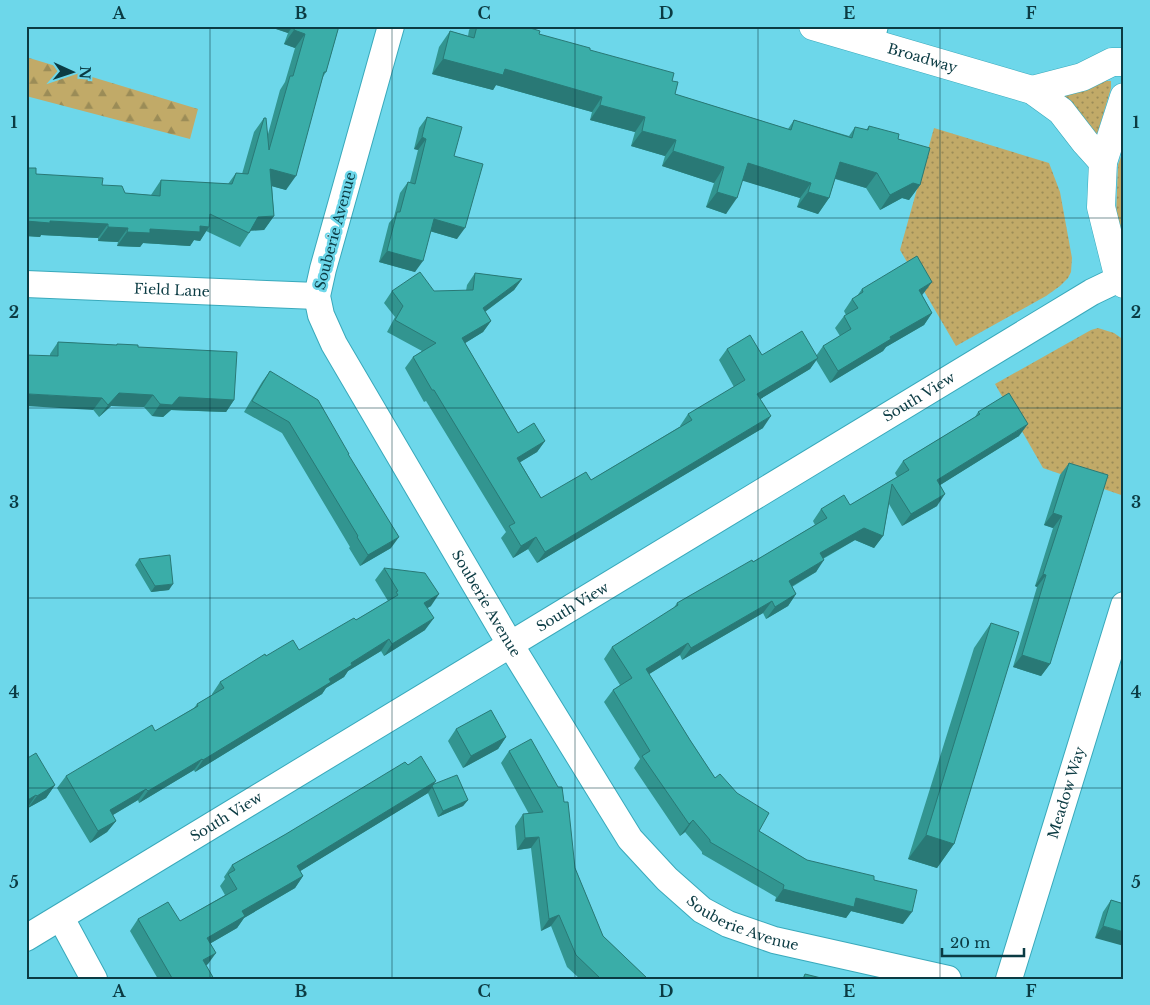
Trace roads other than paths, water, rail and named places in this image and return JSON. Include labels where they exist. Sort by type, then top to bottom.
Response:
[{"type":"street","name":"Souberie Avenue","points":[[391,26],[317,296],[321,315],[334,344],[510,644],[630,839],[667,879],[702,910],[728,924],[774,940],[948,979]]},
{"type":"street","name":"Broadway","points":[[812,26],[879,36],[1032,90],[1061,111],[1085,142],[1104,162]]},
{"type":"street","points":[[1032,90],[1082,77],[1112,62],[1124,62]]},
{"type":"street","points":[[1121,282],[1101,207],[1104,162],[1124,97]]},
{"type":"street","name":"South View","points":[[26,938],[1083,298],[1121,282]]},
{"type":"street","name":"Field Lane","points":[[26,284],[317,296]]},
{"type":"street","name":"Meadow Way","points":[[1009,979],[1124,605]]},
{"type":"street","points":[[61,918],[94,979]]}]
